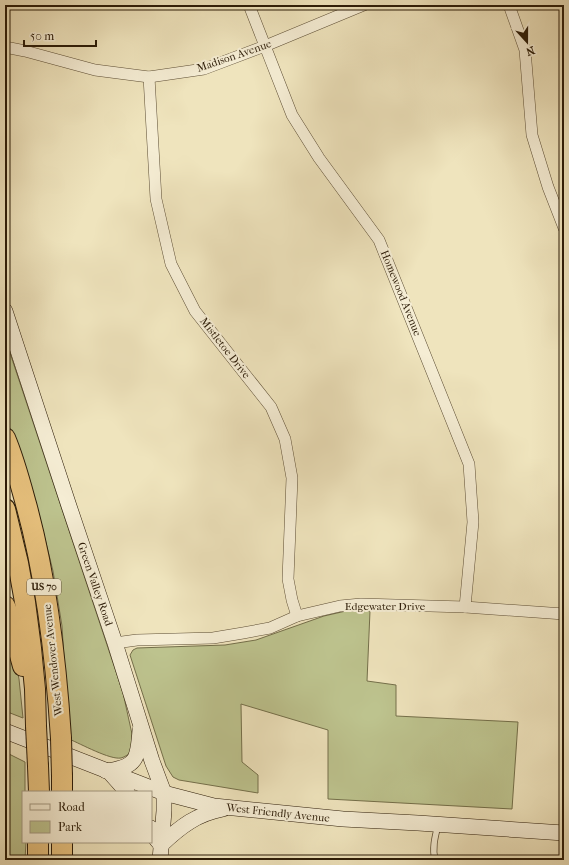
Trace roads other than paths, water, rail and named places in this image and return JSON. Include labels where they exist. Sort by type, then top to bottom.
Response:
[{"type":"highway","name":"West Wendover Avenue","points":[[5,438],[22,487],[41,567],[53,646],[58,695],[62,784]]},
{"type":"highway","name":"West Wendover Avenue","points":[[5,509],[18,563],[31,648],[35,682],[39,791]]},
{"type":"highway","points":[[5,606],[20,652],[36,723]]},
{"type":"highway","points":[[38,843],[38,860]]},
{"type":"highway","points":[[62,843],[62,860]]},
{"type":"main road","name":"Green Valley Road","points":[[5,311],[115,643],[156,773],[164,793],[160,860]]},
{"type":"main road","points":[[107,771],[125,767],[134,760],[138,753],[141,723]]},
{"type":"main road","name":"West Friendly Avenue","points":[[5,731],[164,793],[214,806],[343,819],[564,833]]},
{"type":"main road","points":[[107,771],[126,791]]},
{"type":"main road","points":[[152,830],[156,839],[162,845],[176,831],[195,818],[230,808]]},
{"type":"street","name":"Homewood Avenue","points":[[249,5],[292,115],[319,158],[380,240],[469,464],[473,522],[465,607]]},
{"type":"street","name":"Madison Avenue","points":[[5,47],[95,70],[149,77],[204,69],[265,46],[364,5]]},
{"type":"street","points":[[509,5],[525,50],[532,135],[548,187],[564,228]]},
{"type":"street","name":"Mistletoe Drive","points":[[149,77],[156,199],[171,264],[195,311],[271,407],[285,439],[292,478],[288,578],[297,616]]},
{"type":"street","name":"Edgewater Drive","points":[[115,643],[137,640],[213,638],[270,628],[297,616],[340,606],[361,604],[465,607],[564,614]]},
{"type":"lane","points":[[435,860],[433,853],[438,824]]}]
